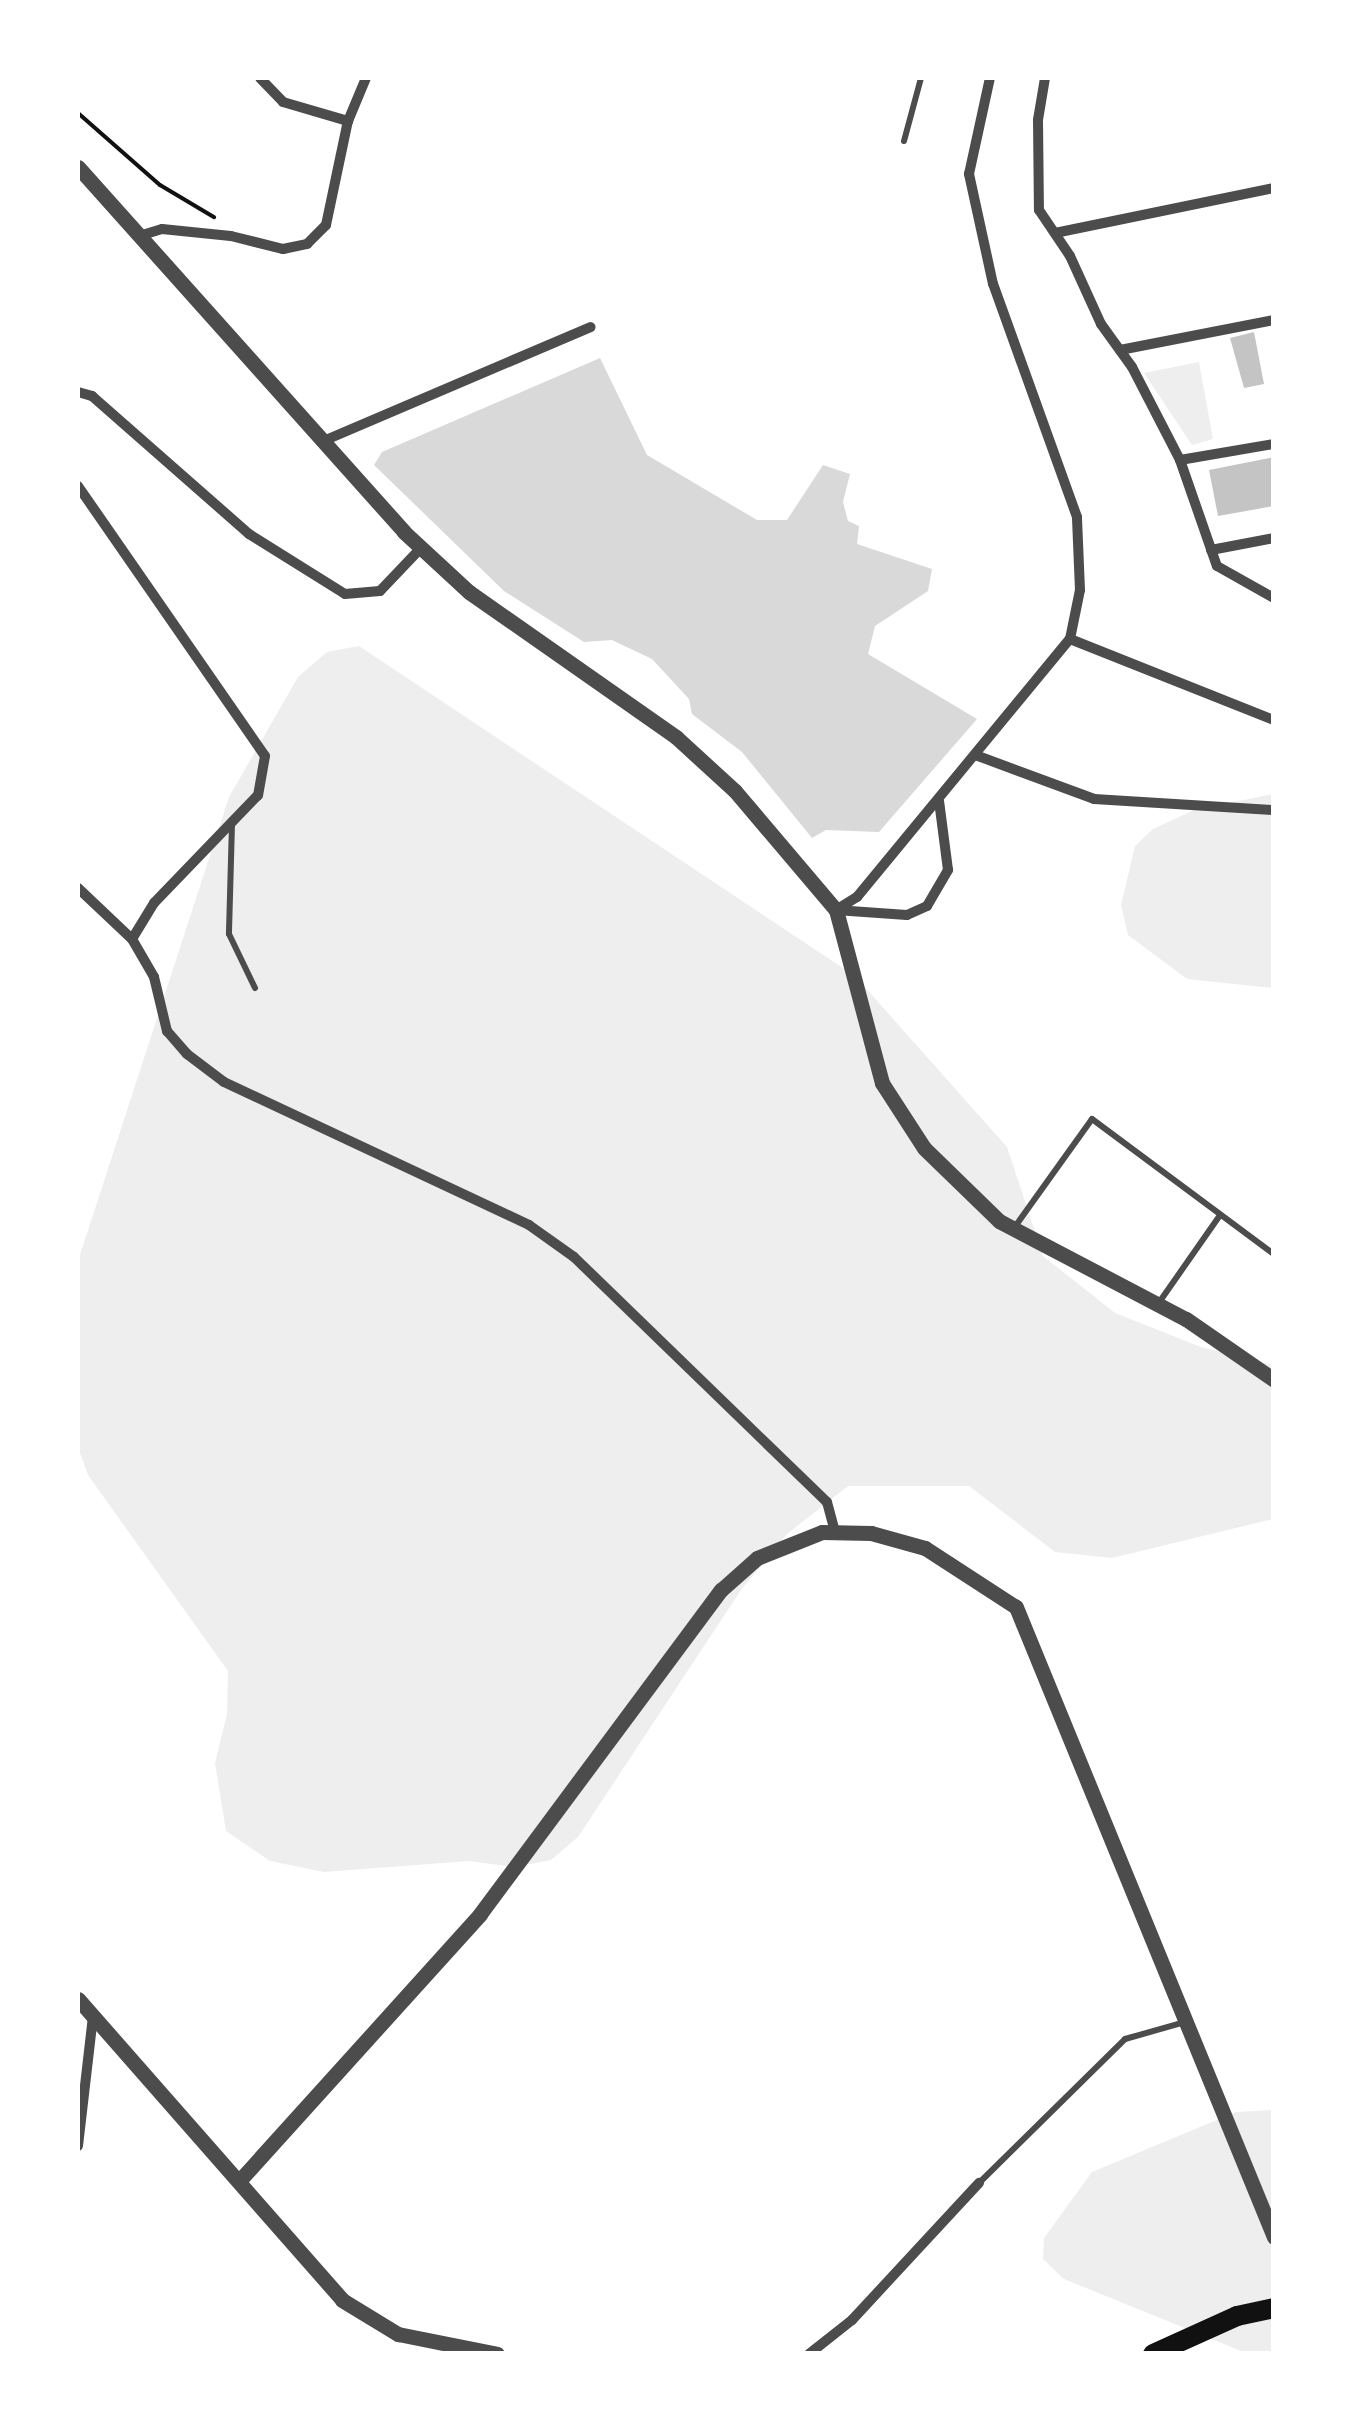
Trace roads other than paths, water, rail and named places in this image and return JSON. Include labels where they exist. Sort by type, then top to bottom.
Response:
[{"type":"main road","points":[[1153,2354],[1237,2316],[1274,2308]]},
{"type":"street","points":[[260,78],[283,102],[348,122]]},
{"type":"street","points":[[138,236],[162,229],[282,249],[308,244],[326,225],[348,122],[366,78]]},
{"type":"street","points":[[836,910],[857,896],[978,756],[1070,639],[1080,590],[1077,517],[994,284],[969,174],[990,78]]},
{"type":"street","points":[[1046,78],[1038,120],[1038,210],[1180,460],[1216,566],[1274,598]]},
{"type":"street","points":[[78,167],[321,442],[421,548],[470,592],[676,737],[734,791],[836,910],[882,1083],[924,1148],[1014,1229],[1158,1304],[1274,1380]]},
{"type":"street","points":[[1055,234],[1274,188]]},
{"type":"street","points":[[1120,350],[1274,320]]},
{"type":"street","points":[[321,442],[591,326]]},
{"type":"street","points":[[78,392],[92,396],[249,534],[345,594],[380,591],[421,548]]},
{"type":"street","points":[[1180,460],[1274,444]]},
{"type":"street","points":[[78,486],[266,756],[258,796],[154,903],[132,940]]},
{"type":"street","points":[[1211,550],[1274,538]]},
{"type":"street","points":[[1070,639],[1274,720]]},
{"type":"street","points":[[978,756],[1094,799],[1274,810]]},
{"type":"street","points":[[836,910],[906,915],[928,906],[948,870],[939,801]]},
{"type":"street","points":[[78,888],[132,940],[154,977],[167,1031],[186,1054],[224,1082],[529,1225],[574,1256],[827,1502],[835,1532]]},
{"type":"street","points":[[240,2180],[480,1914],[721,1590],[757,1558],[835,1532],[871,1532],[926,1548],[1016,1607],[1274,2237]]},
{"type":"street","points":[[78,1999],[342,2300],[398,2334],[497,2354]]},
{"type":"street","points":[[78,2146],[93,2015]]},
{"type":"street","points":[[808,2354],[852,2320],[979,2182]]},
{"type":"lane","points":[[904,141],[921,78]]},
{"type":"lane","points":[[232,823],[229,934],[255,988]]},
{"type":"lane","points":[[1014,1229],[1092,1120],[1274,1254]]},
{"type":"lane","points":[[1158,1304],[1220,1215]]},
{"type":"lane","points":[[979,2182],[1125,2039],[1185,2022]]}]
